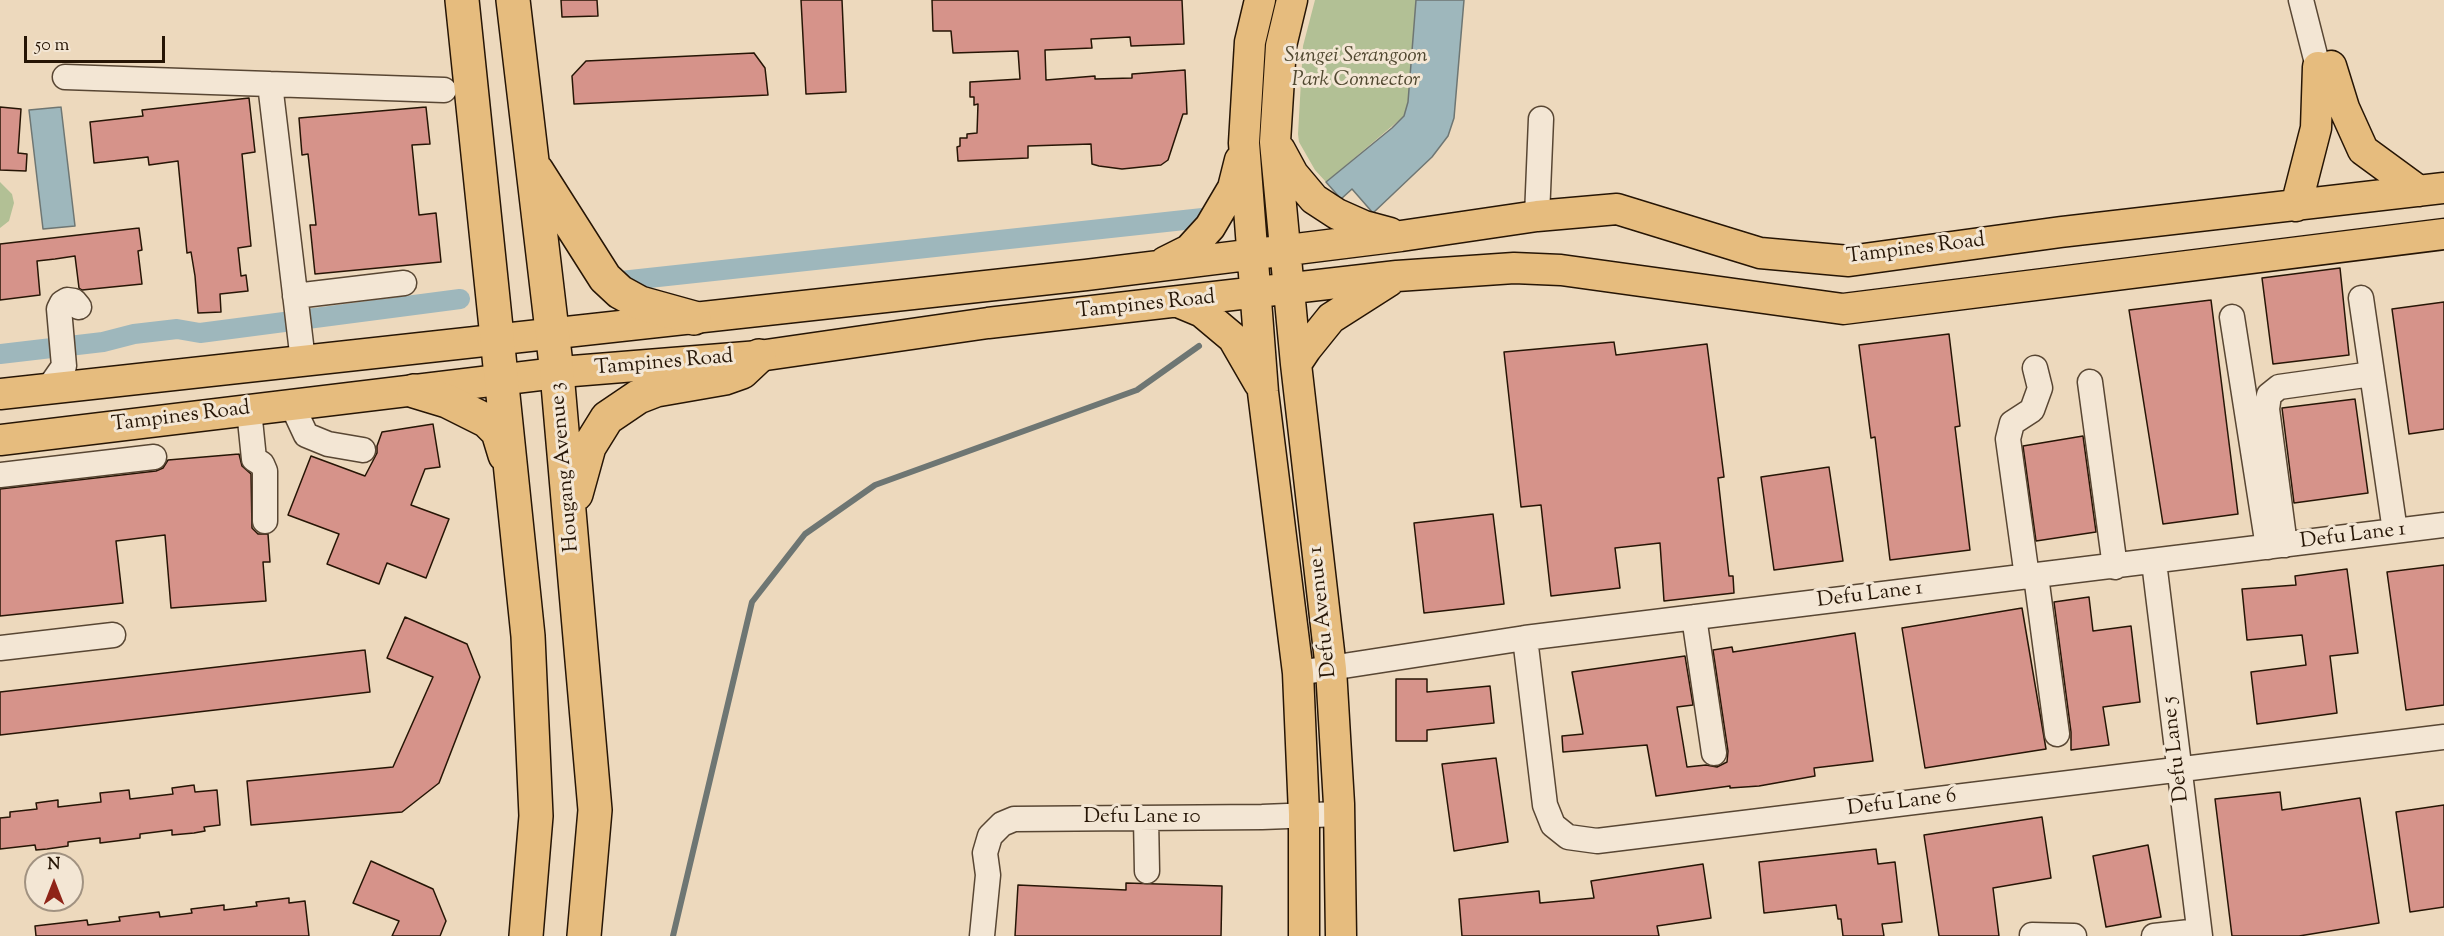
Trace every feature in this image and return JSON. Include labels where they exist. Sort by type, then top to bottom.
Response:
[{"type":"highway","points":[[462,0],[528,636],[536,816],[526,936]]},
{"type":"highway","name":"Hougang Avenue 3","points":[[513,0],[553,333],[595,810],[584,936]]},
{"type":"highway","points":[[533,164],[605,278],[620,292],[640,303],[694,318]]},
{"type":"highway","points":[[570,516],[589,447],[607,418],[638,398],[656,390],[725,378],[742,372],[759,356]]},
{"type":"highway","points":[[414,391],[447,401],[487,421],[498,432],[512,477]]},
{"type":"main road","points":[[1256,294],[1244,143],[1250,42],[1260,0]]},
{"type":"main road","points":[[1289,290],[1275,142],[1281,46],[1292,0]]},
{"type":"main road","points":[[2325,66],[2363,150],[2432,189]]},
{"type":"main road","points":[[2296,206],[2316,128],[2325,66]]},
{"type":"main road","points":[[1275,142],[1293,174],[1314,199],[1337,214],[1364,226],[1401,236]]},
{"type":"main road","points":[[1155,266],[1190,250],[1210,228],[1233,188],[1244,143]]},
{"type":"main road","name":"Tampines Road","points":[[0,394],[1155,266],[1401,236],[1538,216],[1617,209],[1760,253],[1849,261],[2061,232],[2432,189]]},
{"type":"main road","name":"Tampines Road","points":[[0,440],[557,373],[759,356],[977,325],[1397,276],[1514,268],[1561,270],[1843,309],[2444,234]]},
{"type":"main road","points":[[1296,364],[1331,318],[1397,276]]},
{"type":"main road","name":"Defu Avenue 1","points":[[1289,290],[1331,669],[1340,823],[1341,936]]},
{"type":"main road","name":"Defu Avenue 1","points":[[1256,294],[1263,392],[1298,673],[1304,823],[1304,936]]},
{"type":"main road","points":[[1178,302],[1202,312],[1233,338],[1263,392]]},
{"type":"street","points":[[2301,0],[2325,66]]},
{"type":"street","points":[[2316,0],[2325,66]]},
{"type":"street","points":[[65,78],[444,90]]},
{"type":"street","points":[[270,84],[303,361]]},
{"type":"street","points":[[1538,216],[1541,119]]},
{"type":"street","points":[[295,299],[404,283]]},
{"type":"street","points":[[2361,297],[2395,531]]},
{"type":"street","points":[[48,389],[58,377],[64,360],[69,308]]},
{"type":"street","points":[[2232,317],[2277,546]]},
{"type":"street","points":[[2035,368],[2040,388],[2032,410],[2012,423],[2008,438],[2057,734]]},
{"type":"street","points":[[2277,546],[2267,409],[2269,395],[2279,387],[2372,374]]},
{"type":"street","points":[[2090,382],[2115,567]]},
{"type":"street","points":[[292,405],[306,435],[328,444],[363,450]]},
{"type":"street","points":[[249,411],[255,459],[266,471],[264,521]]},
{"type":"street","points":[[0,475],[154,458]]},
{"type":"street","name":"Defu Lane 1","points":[[1298,673],[1525,638],[2444,525]]},
{"type":"street","name":"Defu Lane 5","points":[[2154,562],[2199,934]]},
{"type":"street","points":[[1694,617],[1714,753]]},
{"type":"street","points":[[0,648],[113,635]]},
{"type":"street","name":"Defu Lane 6","points":[[1525,638],[1545,805],[1552,825],[1569,837],[1597,841],[2444,737]]},
{"type":"street","name":"Defu Lane 10","points":[[982,936],[988,875],[985,853],[990,836],[1002,824],[1014,819],[1146,826],[1340,823]]},
{"type":"street","points":[[1146,826],[1147,871]]},
{"type":"street","points":[[2154,936],[2199,934]]},
{"type":"street","points":[[2032,935],[2074,936]]},
{"type":"green space","name":"Sungei Serangoon Park Connector","points":[[1315,0],[1416,0],[1408,102],[1404,116],[1326,182],[1315,170],[1299,142],[1298,134],[1303,46]]},
{"type":"green space","points":[[0,182],[12,194],[14,203],[9,221],[0,228]]},
{"type":"water","points":[[1416,0],[1464,0],[1454,118],[1448,136],[1432,157],[1373,213],[1352,189],[1341,199],[1326,182],[1404,116],[1408,102]]},
{"type":"water","points":[[61,107],[75,226],[43,229],[29,110]]},
{"type":"building","points":[[561,0],[597,0],[598,16],[562,17]]},
{"type":"building","points":[[801,0],[842,0],[846,92],[806,94]]},
{"type":"building","points":[[932,0],[1182,0],[1184,44],[1131,46],[1130,37],[1091,39],[1092,48],[1045,50],[1046,80],[1095,76],[1095,79],[1132,78],[1132,74],[1185,70],[1187,114],[1183,114],[1168,160],[1161,165],[1122,169],[1099,166],[1092,164],[1091,144],[1028,146],[1028,158],[958,161],[957,147],[960,146],[960,138],[967,138],[967,134],[977,133],[978,104],[974,105],[974,97],[970,97],[970,82],[1020,79],[1018,51],[953,53],[951,31],[933,31]]},
{"type":"building","points":[[754,53],[765,68],[768,95],[574,104],[572,76],[586,61]]},
{"type":"building","points":[[249,98],[255,152],[242,154],[251,246],[238,248],[241,276],[246,275],[248,291],[220,294],[221,312],[198,313],[191,252],[187,253],[178,161],[149,165],[148,157],[94,163],[90,122],[143,116],[142,110]]},
{"type":"building","points":[[0,107],[21,109],[18,153],[27,154],[26,171],[0,170]]},
{"type":"building","points":[[426,107],[430,144],[412,145],[419,215],[436,213],[441,262],[315,274],[310,225],[316,225],[308,154],[302,155],[299,118]]},
{"type":"building","points":[[139,228],[142,250],[138,251],[142,284],[82,290],[79,288],[75,256],[37,261],[40,295],[0,300],[0,244]]},
{"type":"building","points":[[2340,268],[2349,355],[2273,364],[2262,278]]},
{"type":"building","points":[[2211,300],[2238,514],[2163,524],[2129,310]]},
{"type":"building","points":[[2444,302],[2444,429],[2409,434],[2392,309]]},
{"type":"building","points":[[1949,334],[1960,426],[1955,427],[1970,550],[1890,560],[1875,437],[1871,438],[1859,345]]},
{"type":"building","points":[[1614,342],[1616,355],[1707,344],[1724,477],[1718,478],[1729,576],[1733,576],[1734,593],[1664,601],[1660,543],[1615,548],[1620,588],[1551,596],[1541,505],[1521,507],[1504,352]]},
{"type":"building","points":[[2355,399],[2368,493],[2294,503],[2282,408]]},
{"type":"building","points":[[433,424],[440,467],[425,469],[411,505],[449,519],[426,578],[387,563],[379,584],[327,564],[339,534],[288,515],[311,456],[365,476],[377,453],[382,432]]},
{"type":"building","points":[[2083,436],[2096,532],[2036,541],[2023,446]]},
{"type":"building","points":[[239,454],[242,466],[251,474],[252,528],[258,534],[268,534],[270,562],[263,562],[266,601],[171,608],[165,535],[116,541],[123,603],[0,616],[0,489],[156,471],[163,468],[168,460]]},
{"type":"building","points":[[1829,467],[1843,561],[1774,570],[1761,477]]},
{"type":"building","points":[[1493,514],[1504,604],[1424,613],[1414,523]]},
{"type":"building","points":[[2444,565],[2444,705],[2406,710],[2387,572]]},
{"type":"building","points":[[2347,569],[2358,653],[2330,656],[2337,713],[2257,724],[2251,672],[2306,665],[2302,635],[2247,640],[2242,589],[2296,585],[2295,576]]},
{"type":"building","points":[[2089,597],[2093,631],[2131,626],[2140,702],[2103,707],[2109,745],[2071,750],[2071,732],[2054,602]]},
{"type":"building","points":[[2022,608],[2046,749],[1925,768],[1902,628]]},
{"type":"building","points":[[405,617],[467,644],[480,677],[439,783],[402,812],[251,825],[247,781],[393,767],[433,677],[387,658]]},
{"type":"building","points":[[1855,633],[1873,761],[1814,768],[1815,776],[1759,786],[1730,788],[1730,786],[1656,796],[1647,745],[1563,752],[1562,736],[1583,734],[1572,672],[1685,656],[1693,705],[1677,707],[1687,767],[1706,765],[1717,767],[1727,762],[1728,751],[1713,650],[1732,647],[1733,652]]},
{"type":"building","points":[[365,650],[370,692],[0,735],[0,692]]},
{"type":"building","points":[[1396,679],[1427,679],[1427,692],[1490,686],[1494,723],[1427,730],[1427,741],[1396,741]]},
{"type":"building","points":[[1496,758],[1508,842],[1454,851],[1442,764]]},
{"type":"building","points":[[194,785],[195,792],[217,790],[220,825],[204,827],[205,831],[194,833],[172,835],[172,830],[140,834],[140,838],[100,843],[100,838],[68,842],[68,846],[47,849],[36,850],[35,845],[0,849],[0,818],[10,817],[10,812],[37,809],[36,803],[58,800],[58,807],[101,802],[100,793],[129,790],[130,799],[173,794],[172,788]]},
{"type":"building","points":[[2280,792],[2282,810],[2360,798],[2379,923],[2299,936],[2232,936],[2215,799]]},
{"type":"building","points":[[2444,805],[2444,907],[2410,912],[2396,812]]},
{"type":"building","points":[[2042,817],[2051,878],[1993,888],[1999,936],[1939,936],[1924,835]]},
{"type":"building","points":[[2148,845],[2161,917],[2106,927],[2093,856]]},
{"type":"building","points":[[1876,849],[1878,864],[1895,862],[1902,922],[1882,924],[1884,936],[1843,936],[1836,905],[1764,913],[1759,862]]},
{"type":"building","points":[[371,861],[433,889],[446,921],[440,936],[392,936],[399,921],[353,903]]},
{"type":"building","points":[[1703,864],[1711,918],[1657,926],[1659,936],[1462,936],[1459,899],[1539,891],[1540,903],[1594,898],[1591,881]]},
{"type":"building","points":[[1126,883],[1222,886],[1221,936],[1015,936],[1018,885],[1126,890]]},
{"type":"building","points":[[289,898],[289,903],[305,901],[309,936],[36,936],[35,926],[87,920],[88,925],[120,921],[119,917],[159,912],[160,917],[192,913],[191,909],[224,905],[224,910],[257,906],[256,902]]},
{"type":"waterway","points":[[621,281],[1212,217]]},
{"type":"waterway","points":[[0,354],[103,342],[134,334],[177,329],[200,333],[460,299]]},
{"type":"waterway","points":[[673,936],[752,602],[805,534],[875,485],[1137,390],[1199,346]]}]
